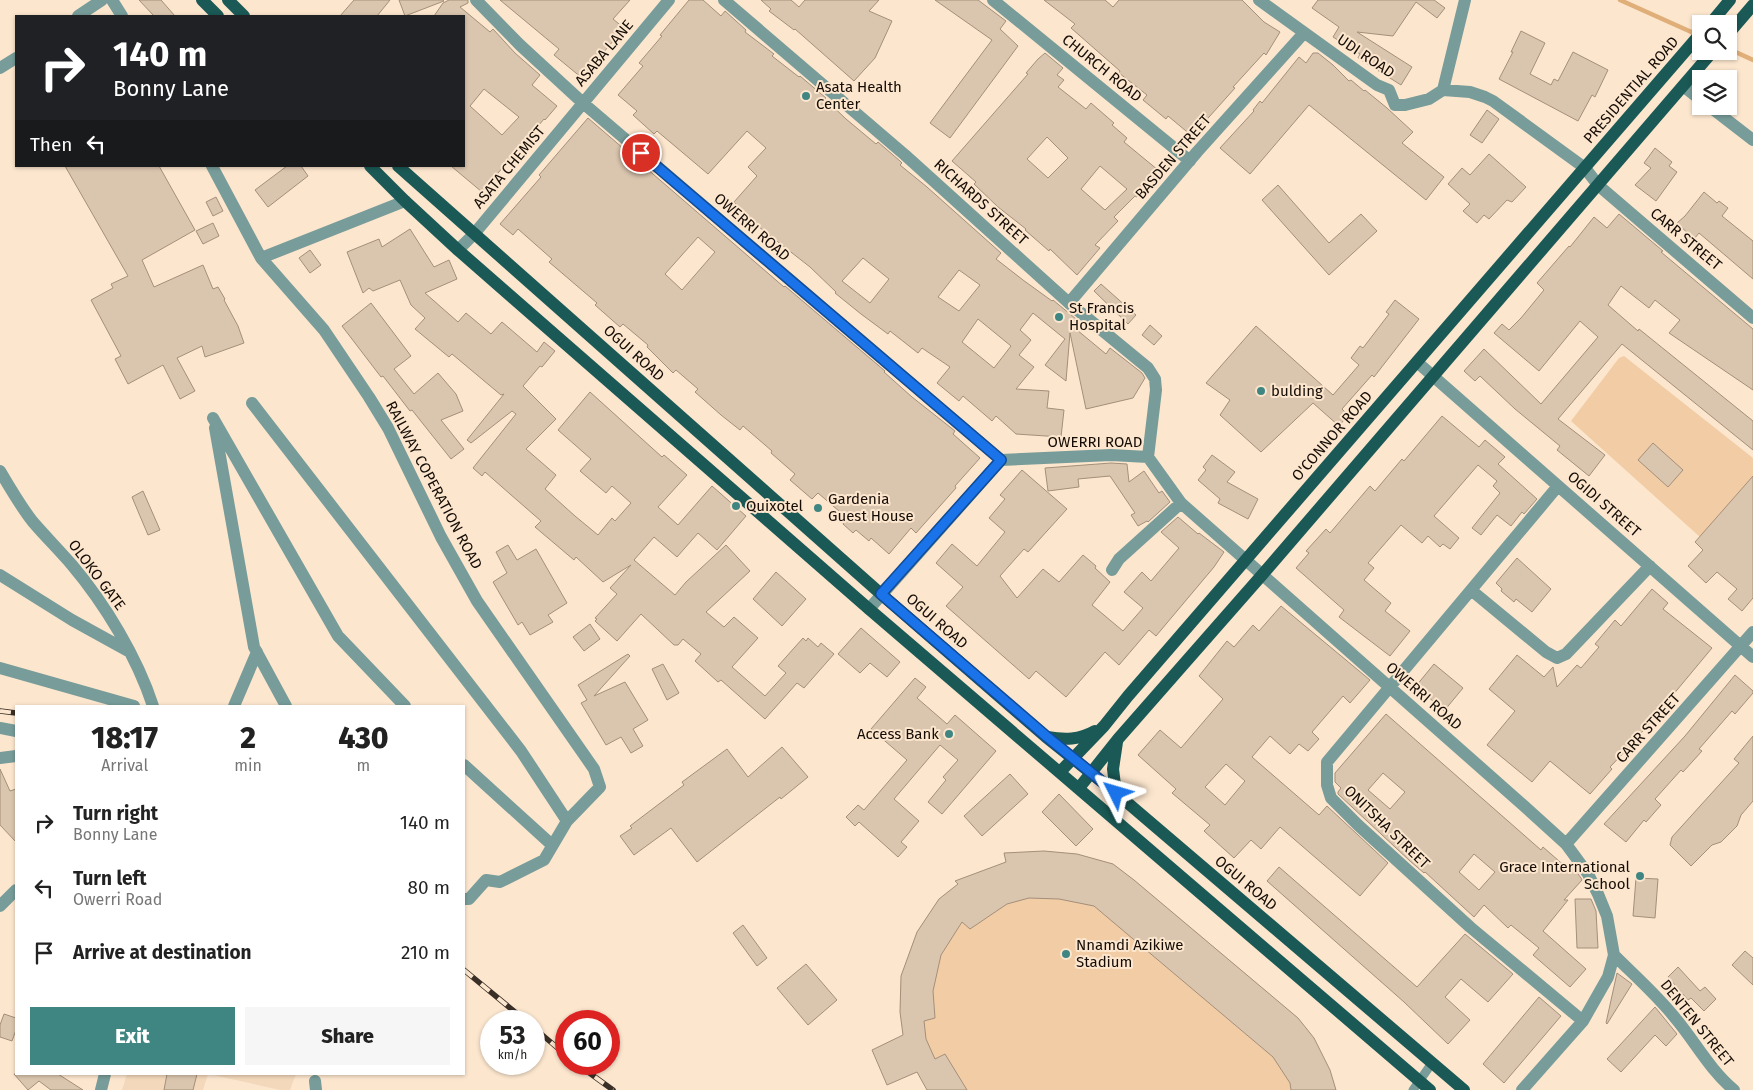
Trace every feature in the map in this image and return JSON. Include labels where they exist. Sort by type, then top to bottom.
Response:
[{"type":"main road","points":[[202,0],[217,15]]},
{"type":"main road","points":[[228,0],[243,15]]},
{"type":"main road","points":[[1718,15],[1728,3],[1742,17]]},
{"type":"main road","points":[[1737,23],[1753,4]]},
{"type":"main road","name":"PRESIDENTIAL ROAD","points":[[1585,168],[1692,43]]},
{"type":"main road","points":[[1079,788],[1118,739],[1262,575],[1705,60]]},
{"type":"main road","points":[[371,167],[458,250],[869,609],[1079,788],[1416,1085],[1430,1090]]},
{"type":"main road","name":"OGUI ROAD","points":[[399,167],[881,594],[1464,1090]]},
{"type":"main road","name":"O'CONNOR ROAD","points":[[1060,772],[1104,726],[1585,168]]},
{"type":"main road","points":[[1046,736],[1060,739],[1076,738],[1092,733],[1104,726]]},
{"type":"main road","points":[[1116,793],[1113,769],[1118,739]]},
{"type":"street","points":[[80,15],[102,0]]},
{"type":"street","points":[[112,0],[121,15]]},
{"type":"street","name":"OWERRI ROAD","points":[[476,0],[520,45],[583,103],[1001,460],[1111,455],[1148,456],[1181,503],[1566,844],[1588,874],[1598,894],[1607,916],[1614,956],[1608,977],[1583,1021],[1522,1090]]},
{"type":"street","name":"ASABA LANE","points":[[583,103],[669,0]]},
{"type":"street","name":"RICHARDS STREET","points":[[724,0],[904,155],[1069,303],[1148,368],[1155,379],[1156,390],[1148,456]]},
{"type":"street","name":"CHURCH ROAD","points":[[993,0],[1190,161]]},
{"type":"street","name":"UDI ROAD","points":[[1258,0],[1377,86],[1389,90],[1395,105],[1406,105],[1429,99],[1444,90]]},
{"type":"street","points":[[1466,0],[1444,90],[1470,92],[1493,101],[1585,168]]},
{"type":"street","name":"BASDEN STREET","points":[[1069,303],[1190,161],[1303,34]]},
{"type":"street","points":[[0,68],[15,59]]},
{"type":"street","points":[[1683,86],[1692,93]]},
{"type":"street","name":"ASATA CHEMIST","points":[[458,250],[474,234],[583,103]]},
{"type":"street","points":[[1721,115],[1753,140]]},
{"type":"street","name":"RAILWAY COPERATION ROAD","points":[[213,167],[262,258],[324,330],[369,397],[388,428],[441,537],[477,601],[594,769],[600,787],[567,820]]},
{"type":"street","name":"CARR STREET","points":[[1585,168],[1598,185],[1753,318]]},
{"type":"street","points":[[262,258],[405,201]]},
{"type":"street","name":"OGIDI STREET","points":[[1417,362],[1753,657]]},
{"type":"street","points":[[252,403],[521,751],[567,820],[544,860],[500,882],[486,880],[469,899],[465,899]]},
{"type":"street","points":[[285,705],[254,647],[213,418],[338,636],[404,705]]},
{"type":"street","points":[[869,609],[1001,460]]},
{"type":"street","name":"OLOKO GATE","points":[[0,471],[32,521],[73,566],[113,623],[148,689],[153,705]]},
{"type":"street","name":"ONITSHA STREET","points":[[1558,486],[1327,762],[1327,786],[1331,798],[1365,832],[1470,926],[1583,1021]]},
{"type":"street","points":[[1112,570],[1119,559],[1181,503]]},
{"type":"street","points":[[1471,590],[1546,652],[1557,658],[1566,654],[1650,566]]},
{"type":"street","points":[[0,575],[72,620],[130,652]]},
{"type":"street","name":"CARR STREET","points":[[1566,844],[1753,632]]},
{"type":"street","points":[[234,705],[257,652]]},
{"type":"street","points":[[0,668],[130,705]]},
{"type":"street","points":[[0,728],[15,731]]},
{"type":"street","points":[[0,758],[15,756]]},
{"type":"street","points":[[465,766],[552,845]]},
{"type":"street","points":[[0,906],[15,893]]},
{"type":"street","name":"DENTEN STREET","points":[[1614,956],[1676,1018],[1713,1070],[1734,1090]]},
{"type":"street","points":[[101,1090],[105,1075]]},
{"type":"lane","points":[[1416,1085],[1432,1063]]},
{"type":"shaded area","points":[[1624,356],[1753,458],[1753,476],[1700,537],[1571,421],[1619,358]]},
{"type":"shaded area","name":"Nnamdi Azikiwe Stadium","points":[[1043,851],[1077,854],[1113,864],[1134,880],[1298,1018],[1320,1052],[1336,1090],[927,1090],[906,1052],[900,1012],[901,976],[917,932],[939,899],[970,876],[1006,862],[1004,853]]},
{"type":"shaded area","points":[[127,1075],[208,1075],[203,1090],[122,1090]]},
{"type":"shaded area","points":[[213,1075],[296,1075],[290,1090],[280,1090]]},
{"type":"building","points":[[139,0],[161,0],[174,15],[153,15]]},
{"type":"building","points":[[354,0],[390,0],[378,15],[341,15]]},
{"type":"building","points":[[399,0],[444,1],[408,15],[405,15]]},
{"type":"building","points":[[449,0],[468,0],[468,3],[460,7],[490,32],[493,29],[515,53],[540,75],[532,85],[557,106],[482,192],[452,167],[465,167],[465,15],[435,15],[443,3]],"holes":[[[484,89],[519,117],[502,135],[470,106]]]},
{"type":"building","points":[[500,0],[630,0],[613,19],[624,28],[582,78],[554,55],[559,49]]},
{"type":"building","points":[[689,0],[703,0],[721,16],[725,11],[746,30],[745,32],[774,54],[772,56],[826,98],[846,119],[876,144],[878,142],[902,163],[900,165],[1001,253],[996,259],[1076,319],[1071,325],[1106,354],[1110,348],[1142,373],[1145,378],[1133,398],[1086,409],[1070,333],[1066,381],[1045,365],[1065,339],[1033,313],[1020,330],[1031,340],[1019,355],[1034,367],[1016,389],[1049,391],[1047,408],[1064,410],[1061,437],[1016,434],[996,416],[992,421],[963,396],[959,401],[937,383],[950,367],[922,348],[918,353],[890,331],[888,334],[861,314],[835,293],[810,267],[759,227],[734,202],[757,176],[748,167],[766,148],[747,131],[708,174],[657,131],[654,134],[633,115],[637,111],[618,95],[643,66],[639,63],[662,36],[660,35]],"holes":[[[863,258],[889,279],[870,303],[842,281]],[[959,270],[980,285],[959,311],[938,297]],[[978,319],[1011,346],[994,368],[962,342]]]},
{"type":"building","points":[[761,0],[791,0],[799,7],[805,0],[879,0],[869,11],[892,21],[875,58],[854,81],[795,29],[769,11],[771,9]]},
{"type":"building","points":[[935,0],[978,0],[1006,21],[1000,29],[1018,46],[950,138],[930,123],[992,40]]},
{"type":"building","points":[[1044,0],[1105,0],[1113,7],[1119,0],[1242,0],[1264,22],[1280,32],[1266,55],[1264,53],[1192,136],[1168,116],[1166,119],[1143,100],[1147,95],[1119,73],[1120,71],[1071,28],[1075,24]]},
{"type":"building","points":[[1318,0],[1434,0],[1445,8],[1437,18],[1416,2],[1393,36],[1357,32],[1412,67],[1401,85],[1358,58],[1360,54],[1333,37],[1339,27],[1312,8]]},
{"type":"building","points":[[1521,31],[1545,43],[1530,74],[1551,85],[1554,79],[1558,81],[1573,52],[1608,70],[1595,97],[1592,95],[1578,121],[1499,79]]},
{"type":"building","points":[[1045,53],[1063,68],[1057,75],[1064,80],[1058,87],[1086,109],[1091,103],[1114,123],[1112,125],[1127,138],[1124,142],[1158,170],[1137,197],[1135,196],[1114,217],[1118,221],[1095,245],[1100,248],[1077,275],[1050,249],[1049,251],[1026,229],[998,207],[974,184],[976,182],[952,161],[1028,74],[1026,73]],"holes":[[[1047,137],[1068,158],[1048,178],[1027,159]],[[1100,166],[1127,189],[1105,210],[1081,189]]]},
{"type":"building","points":[[1313,53],[1318,53],[1349,81],[1351,80],[1365,90],[1413,132],[1402,143],[1444,177],[1426,200],[1309,105],[1250,174],[1220,148],[1254,111],[1260,101],[1262,103],[1299,57],[1306,63]]},
{"type":"building","points":[[1487,110],[1499,119],[1482,143],[1470,135]]},
{"type":"building","points":[[588,118],[784,287],[885,371],[912,397],[955,431],[953,434],[980,458],[916,533],[911,528],[889,554],[871,538],[869,541],[856,530],[853,533],[843,524],[847,518],[818,493],[812,499],[790,480],[795,474],[771,453],[772,451],[743,426],[740,430],[721,415],[695,392],[698,389],[676,370],[673,373],[647,347],[648,345],[623,324],[620,327],[595,305],[597,303],[549,262],[552,259],[518,229],[513,235],[500,224],[541,177],[539,175]],"holes":[[[698,237],[715,252],[682,290],[665,274]]]},
{"type":"building","points":[[1655,148],[1672,162],[1669,166],[1677,172],[1656,201],[1635,185],[1651,168],[1644,163]]},
{"type":"building","points":[[1489,154],[1526,187],[1512,202],[1507,200],[1489,219],[1484,215],[1477,223],[1463,211],[1470,204],[1448,184],[1462,168],[1470,175]]},
{"type":"building","points":[[66,167],[160,167],[195,230],[142,260],[154,287],[203,265],[213,289],[218,287],[225,299],[244,343],[205,357],[202,346],[177,358],[195,391],[180,399],[163,365],[128,384],[115,359],[121,356],[91,300],[113,288],[111,284],[128,276]]},
{"type":"building","points":[[286,167],[302,167],[308,176],[268,207],[255,190]]},
{"type":"building","points":[[1278,185],[1329,243],[1361,214],[1377,231],[1329,275],[1262,200]]},
{"type":"building","points":[[1704,192],[1717,203],[1719,201],[1728,208],[1722,216],[1753,241],[1753,279],[1699,233],[1694,239],[1677,223]]},
{"type":"building","points":[[216,197],[223,211],[213,216],[206,202]]},
{"type":"building","points":[[1619,214],[1753,329],[1753,390],[1669,333],[1680,320],[1655,300],[1649,308],[1621,286],[1608,305],[1638,331],[1639,329],[1753,421],[1753,450],[1622,344],[1558,419],[1605,455],[1589,476],[1557,450],[1560,446],[1515,409],[1480,376],[1475,381],[1464,371],[1484,349],[1541,404],[1598,337],[1580,321],[1539,371],[1494,333],[1502,324],[1509,330],[1521,318],[1544,290],[1537,283],[1594,217],[1607,228]]},
{"type":"building","points":[[213,223],[219,236],[203,244],[196,231]]},
{"type":"building","points":[[410,229],[434,267],[449,260],[457,279],[425,293],[458,322],[466,313],[491,334],[502,322],[537,352],[544,342],[555,351],[523,386],[556,419],[526,449],[556,475],[545,489],[575,516],[598,535],[612,518],[615,521],[631,503],[612,486],[606,493],[580,471],[591,459],[558,430],[590,392],[662,457],[664,455],[687,475],[658,507],[678,525],[712,486],[746,516],[717,550],[698,533],[677,557],[654,537],[634,560],[675,595],[686,582],[726,545],[750,571],[706,612],[724,627],[734,617],[758,638],[732,667],[765,696],[786,673],[778,666],[803,638],[806,641],[808,638],[818,647],[821,643],[834,654],[804,688],[797,683],[765,719],[721,680],[718,682],[695,661],[701,654],[683,639],[678,645],[674,645],[641,614],[617,641],[595,621],[597,619],[595,618],[617,594],[610,588],[631,565],[603,582],[576,557],[574,560],[535,527],[541,521],[485,472],[482,476],[473,468],[516,414],[512,411],[471,443],[467,440],[504,394],[501,395],[452,354],[449,357],[415,329],[425,318],[411,305],[400,280],[373,291],[369,288],[363,293],[347,252],[379,239],[382,247]]},
{"type":"building","points":[[310,250],[321,265],[310,273],[299,258]]},
{"type":"building","points":[[1101,284],[1136,315],[1128,324],[1094,291]]},
{"type":"building","name":"bulding","points":[[1395,300],[1419,319],[1374,377],[1372,375],[1342,409],[1348,415],[1339,426],[1313,403],[1261,452],[1220,415],[1230,400],[1206,383],[1256,326],[1333,395],[1359,365],[1351,358],[1360,346],[1363,348],[1389,314],[1386,312]]},
{"type":"building","points":[[371,303],[411,356],[394,369],[414,394],[438,373],[456,394],[463,411],[441,420],[464,449],[451,459],[383,376],[381,377],[342,326]]},
{"type":"building","points":[[1150,325],[1162,336],[1154,345],[1142,335]]},
{"type":"building","points":[[1442,416],[1479,447],[1485,440],[1505,457],[1498,464],[1537,499],[1524,514],[1522,512],[1511,526],[1497,515],[1481,535],[1472,528],[1500,493],[1493,486],[1497,481],[1478,465],[1434,516],[1459,538],[1450,549],[1443,544],[1440,547],[1428,536],[1422,543],[1401,525],[1368,563],[1374,568],[1364,580],[1391,603],[1385,611],[1410,631],[1390,656],[1339,617],[1344,610],[1296,568],[1309,553],[1306,551],[1326,529],[1330,533],[1370,486],[1375,491],[1402,459],[1404,461]]},
{"type":"building","points":[[1653,443],[1683,470],[1668,487],[1638,460]]},
{"type":"building","points":[[1212,455],[1235,472],[1227,482],[1258,499],[1248,519],[1218,503],[1220,499],[1198,480],[1206,470],[1203,467]]},
{"type":"building","points":[[1111,463],[1127,464],[1129,482],[1144,471],[1159,493],[1162,491],[1170,502],[1148,522],[1138,526],[1131,515],[1135,513],[1110,476],[1078,479],[1079,487],[1048,491],[1045,468]]},
{"type":"building","points":[[1022,470],[1067,509],[1028,552],[1024,549],[1000,576],[1017,598],[1043,569],[1059,582],[1083,555],[1110,582],[1092,605],[1123,631],[1143,608],[1124,592],[1142,572],[1151,581],[1179,548],[1161,532],[1178,517],[1224,552],[1214,567],[1156,636],[1149,630],[1119,665],[1105,652],[1066,697],[1036,671],[1029,679],[946,606],[963,587],[936,563],[952,544],[977,566],[1005,532],[989,518],[1005,499],[1000,495]]},
{"type":"building","points":[[1753,476],[1753,598],[1742,611],[1728,599],[1737,589],[1717,572],[1706,583],[1688,566],[1703,550],[1695,542]]},
{"type":"building","points":[[143,491],[160,530],[148,535],[132,497]]},
{"type":"building","points":[[508,545],[517,560],[536,549],[567,603],[548,615],[553,622],[530,635],[522,622],[518,625],[493,582],[507,573],[496,552]]},
{"type":"building","points":[[1517,558],[1551,589],[1532,612],[1516,599],[1514,602],[1501,591],[1502,589],[1496,583]]},
{"type":"building","points":[[776,572],[806,599],[782,626],[753,599]]},
{"type":"building","points":[[1652,589],[1668,603],[1663,609],[1712,648],[1632,744],[1610,767],[1612,769],[1590,794],[1550,761],[1532,782],[1487,745],[1515,711],[1489,689],[1517,655],[1544,677],[1553,667],[1557,687],[1577,665],[1581,668],[1599,647],[1595,644],[1615,620],[1621,626]]},
{"type":"building","points":[[1281,606],[1370,680],[1350,703],[1343,696],[1312,732],[1319,739],[1308,751],[1299,744],[1290,754],[1270,736],[1252,757],[1319,815],[1327,806],[1388,863],[1360,896],[1280,827],[1261,849],[1251,840],[1234,858],[1204,831],[1210,825],[1172,793],[1176,789],[1138,755],[1160,730],[1181,748],[1223,699],[1199,676],[1227,641],[1234,647],[1253,625],[1259,631]],"holes":[[[1226,764],[1245,781],[1225,805],[1205,787]]]},
{"type":"building","points":[[590,624],[600,639],[584,651],[573,637]]},
{"type":"building","points":[[861,628],[900,662],[887,677],[870,663],[860,673],[838,654]]},
{"type":"building","points":[[628,654],[630,656],[594,696],[625,682],[648,720],[633,729],[643,746],[631,753],[621,737],[606,745],[581,703],[587,700],[578,685]]},
{"type":"building","points":[[663,664],[679,693],[667,700],[652,669]]},
{"type":"building","points":[[1434,664],[1463,688],[1444,711],[1416,686]]},
{"type":"building","points":[[1735,675],[1753,693],[1735,714],[1732,711],[1699,749],[1702,751],[1683,772],[1681,770],[1655,799],[1661,805],[1646,822],[1644,820],[1626,842],[1604,824],[1685,736]]},
{"type":"building","points":[[915,678],[926,687],[917,698],[947,724],[955,715],[996,751],[942,814],[928,802],[946,780],[943,777],[958,760],[940,745],[894,799],[919,821],[901,842],[907,847],[898,857],[859,822],[855,826],[846,817],[858,805],[864,810],[907,760],[871,729]]},
{"type":"building","points":[[1386,714],[1541,850],[1543,847],[1567,868],[1571,864],[1582,880],[1564,900],[1568,900],[1543,931],[1586,969],[1570,987],[1533,955],[1539,948],[1511,925],[1508,928],[1484,905],[1474,917],[1338,794],[1341,788],[1335,782],[1335,773]],"holes":[[[1383,773],[1405,792],[1390,809],[1368,790]],[[1474,854],[1495,872],[1479,890],[1459,872]]]},
{"type":"building","points":[[1753,736],[1753,801],[1741,815],[1737,826],[1721,842],[1712,845],[1691,866],[1670,845],[1672,837],[1739,763],[1734,759]]},
{"type":"building","points":[[782,747],[808,777],[697,862],[671,828],[634,855],[620,836],[632,828],[630,826],[684,785],[682,782],[727,749],[748,777]]},
{"type":"building","points":[[0,769],[10,791],[15,789],[15,841],[0,825]]},
{"type":"building","points":[[1010,774],[1028,794],[982,836],[964,816]]},
{"type":"building","points":[[1059,794],[1093,829],[1076,846],[1042,812]]},
{"type":"building","points":[[1044,851],[1077,854],[1113,864],[1134,880],[1298,1018],[1314,1038],[1330,1070],[1336,1090],[1291,1090],[1290,1083],[1273,1057],[1094,906],[1059,899],[1029,898],[1007,904],[970,929],[962,922],[941,955],[933,991],[935,1018],[924,1021],[926,1039],[935,1059],[945,1054],[967,1090],[927,1090],[917,1072],[887,1085],[872,1050],[903,1035],[900,1012],[901,976],[917,932],[939,899],[958,884],[955,881],[1006,862],[1004,853]]},
{"type":"building","points":[[1279,867],[1417,987],[1465,934],[1513,974],[1488,1002],[1461,979],[1445,997],[1470,1020],[1448,1044],[1404,1002],[1267,881]]},
{"type":"building","points":[[1636,878],[1658,879],[1655,918],[1633,916]]},
{"type":"building","points":[[1575,899],[1591,899],[1596,911],[1598,948],[1577,948]]},
{"type":"building","points":[[743,925],[767,958],[757,966],[733,933]]},
{"type":"building","points":[[1745,951],[1753,958],[1753,985],[1732,965]]},
{"type":"building","points":[[806,964],[837,1000],[808,1025],[777,988]]},
{"type":"building","points":[[1678,967],[1700,991],[1705,987],[1716,999],[1704,1011],[1691,998],[1688,1000],[1668,977]]},
{"type":"building","points":[[1617,973],[1632,984],[1607,1024],[1606,1023]]},
{"type":"building","points":[[1539,997],[1561,1016],[1504,1083],[1483,1064]]},
{"type":"building","points":[[1655,1007],[1677,1034],[1666,1046],[1655,1035],[1621,1072],[1607,1059]]},
{"type":"building","points":[[4,1014],[15,1018],[15,1033],[12,1041],[0,1037],[0,1025]]},
{"type":"building","points":[[14,1074],[60,1075],[83,1090],[51,1090],[39,1081],[28,1090]]},
{"type":"building","points":[[167,1075],[197,1075],[193,1090],[164,1090]]},
{"type":"waterway","points":[[1620,0],[1692,32]]},
{"type":"waterway","points":[[1737,53],[1753,60]]},
{"type":"railway","points":[[0,711],[15,713]]},
{"type":"railway","points":[[465,971],[513,1010]]},
{"type":"railway","points":[[545,1037],[555,1046]]},
{"type":"railway","points":[[592,1075],[613,1090]]},
{"type":"place","name":"Asata Health Center","points":[[806,96]]},
{"type":"place","name":"St Francis Hospital","points":[[1059,317]]},
{"type":"place","name":"bulding","points":[[1261,391]]},
{"type":"place","name":"Quixotel","points":[[736,506]]},
{"type":"place","name":"Gardenia Guest House","points":[[818,508]]},
{"type":"place","name":"Access Bank","points":[[949,734]]},
{"type":"place","name":"Grace International School","points":[[1640,876]]},
{"type":"place","name":"Nnamdi Azikiwe Stadium","points":[[1066,954]]},
{"type":"route","points":[[641,153],[1001,460],[881,594],[1046,736],[1116,793]]}]
